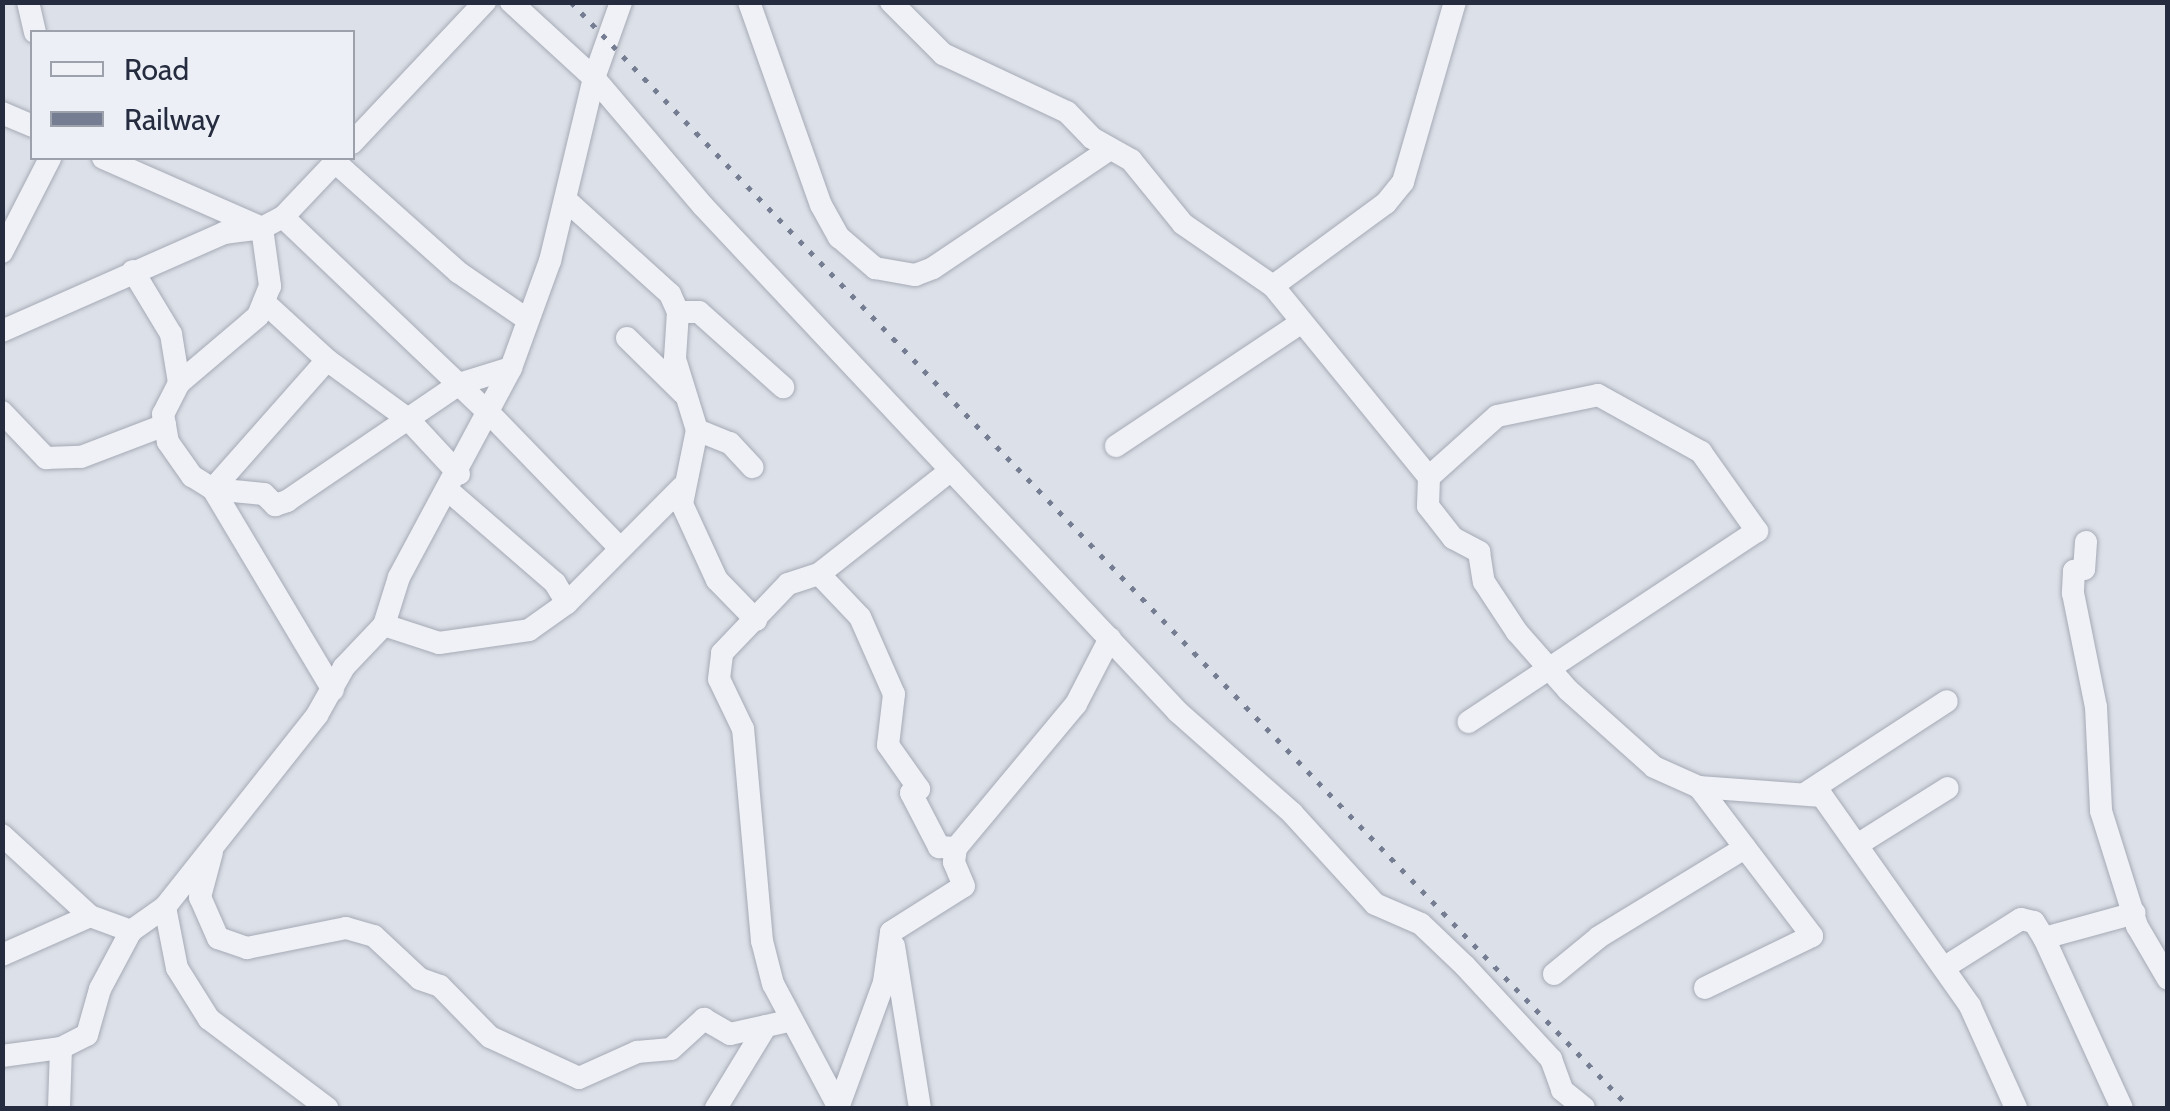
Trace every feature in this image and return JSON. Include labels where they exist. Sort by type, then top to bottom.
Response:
[{"type":"street","points":[[28,2],[35,30]]},
{"type":"street","points":[[355,141],[485,2]]},
{"type":"street","points":[[511,2],[594,78],[703,206],[1178,712],[1292,813],[1348,880],[1375,904],[1421,924],[1465,966],[1551,1059],[1562,1090],[1584,1108]]},
{"type":"street","points":[[2,1056],[62,1048],[86,1035],[100,989],[130,931],[165,907],[334,690],[344,667],[384,625],[399,577],[454,483],[510,368],[567,201],[594,78],[621,2]]},
{"type":"street","points":[[749,2],[821,205],[838,237],[876,268],[915,276],[933,268],[1110,149]]},
{"type":"street","points":[[892,2],[943,54],[1067,112],[1110,149],[1131,160],[1183,224],[1273,286],[1299,324],[1429,478],[1428,506],[1453,538],[1479,552],[1494,599],[1547,666],[1654,767],[1699,787],[1822,796],[1945,967],[2016,1108]]},
{"type":"street","points":[[1273,286],[1386,203],[1403,182],[1455,2]]},
{"type":"street","points":[[2,113],[30,125]]},
{"type":"street","points":[[2,252],[49,160]]},
{"type":"street","points":[[108,160],[272,222],[459,384],[618,546]]},
{"type":"street","points":[[2,331],[224,233],[272,222],[337,160],[458,272],[528,320]]},
{"type":"street","points":[[567,201],[670,294],[678,312],[675,359],[697,430],[682,486],[682,504],[717,580],[756,620]]},
{"type":"street","points":[[272,222],[270,286],[264,302],[224,350],[179,382],[168,400],[168,442],[192,476],[213,489],[264,494],[275,505],[287,501],[459,384],[510,368]]},
{"type":"street","points":[[133,271],[171,334],[179,382]]},
{"type":"street","points":[[264,302],[327,360],[408,419],[454,483],[555,583],[567,603]]},
{"type":"street","points":[[678,312],[700,312],[783,388]]},
{"type":"street","points":[[1116,446],[1299,324]]},
{"type":"street","points":[[627,338],[683,393]]},
{"type":"street","points":[[213,489],[327,360]]},
{"type":"street","points":[[1429,478],[1497,416],[1598,395],[1701,452],[1756,531],[1547,666],[1468,722]]},
{"type":"street","points":[[2,412],[46,458],[81,457],[165,425]]},
{"type":"street","points":[[697,430],[730,443],[752,466]]},
{"type":"street","points":[[838,1107],[777,1024],[762,941],[743,729],[719,679],[722,653],[788,584],[819,574],[951,470]]},
{"type":"street","points":[[384,625],[440,643],[529,630],[567,603],[618,546],[682,486]]},
{"type":"street","points":[[213,489],[334,690]]},
{"type":"street","points":[[2086,542],[2084,569],[2074,570],[2076,624],[2096,707],[2101,811],[2134,913],[2168,979]]},
{"type":"street","points":[[819,574],[860,617],[894,694],[888,745],[919,789],[910,793],[939,846],[956,848]]},
{"type":"street","points":[[956,848],[1076,704],[1110,638]]},
{"type":"street","points":[[1806,792],[1946,701]]},
{"type":"street","points":[[1699,787],[1812,936],[1705,988]]},
{"type":"street","points":[[1857,844],[1948,788]]},
{"type":"street","points":[[2,835],[90,916],[130,931]]},
{"type":"street","points":[[214,845],[200,897],[218,938],[247,948],[346,928],[374,936],[420,979],[440,986],[490,1037],[579,1078],[637,1052],[671,1049],[704,1019],[730,1034],[777,1024]]},
{"type":"street","points":[[838,1107],[884,982],[891,932],[964,886],[956,848]]},
{"type":"street","points":[[1554,974],[1600,937],[1746,848]]},
{"type":"street","points":[[165,907],[177,968],[208,1019],[328,1108]]},
{"type":"street","points":[[2044,938],[2134,913]]},
{"type":"street","points":[[2,955],[90,916]]},
{"type":"street","points":[[1945,967],[2020,918],[2034,922],[2122,1108]]},
{"type":"street","points":[[891,932],[920,1108]]},
{"type":"street","points":[[716,1108],[777,1024]]},
{"type":"street","points":[[60,1108],[62,1048]]},
{"type":"railway","points":[[571,2],[1630,1108]]}]
